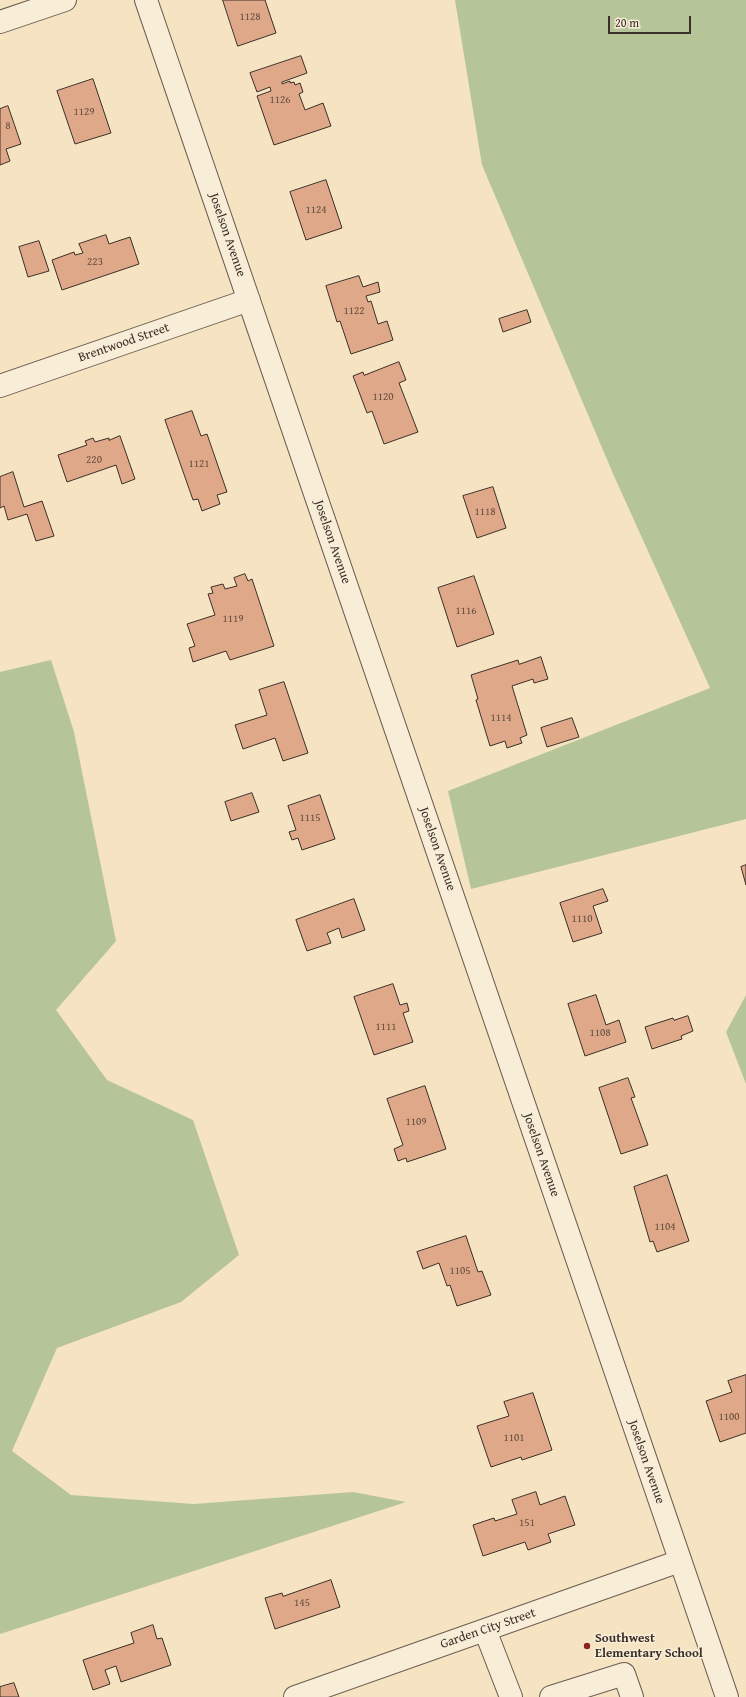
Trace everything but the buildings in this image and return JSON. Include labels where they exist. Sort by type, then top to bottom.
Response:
[{"type":"street","points":[[0,22],[65,0]]},
{"type":"street","name":"Joselson Avenue","points":[[146,0],[727,1697]]},
{"type":"street","name":"Brentwood Street","points":[[0,386],[249,300]]},
{"type":"street","name":"Garden City Street","points":[[295,1697],[680,1561]]},
{"type":"street","points":[[485,1630],[511,1697]]},
{"type":"street","points":[[551,1697],[624,1674],[632,1697]]},
{"type":"green space","points":[[455,0],[746,0],[746,819],[471,889],[448,791],[710,688],[614,476],[482,165]]},
{"type":"green space","points":[[51,660],[74,732],[116,941],[56,1010],[107,1080],[193,1120],[239,1255],[181,1302],[57,1348],[12,1451],[71,1495],[194,1504],[353,1492],[406,1502],[0,1634],[0,672]]},
{"type":"green space","points":[[746,995],[746,1084],[726,1032]]},
{"type":"place","name":"Southwest Elementary School","points":[[587,1646]]}]
